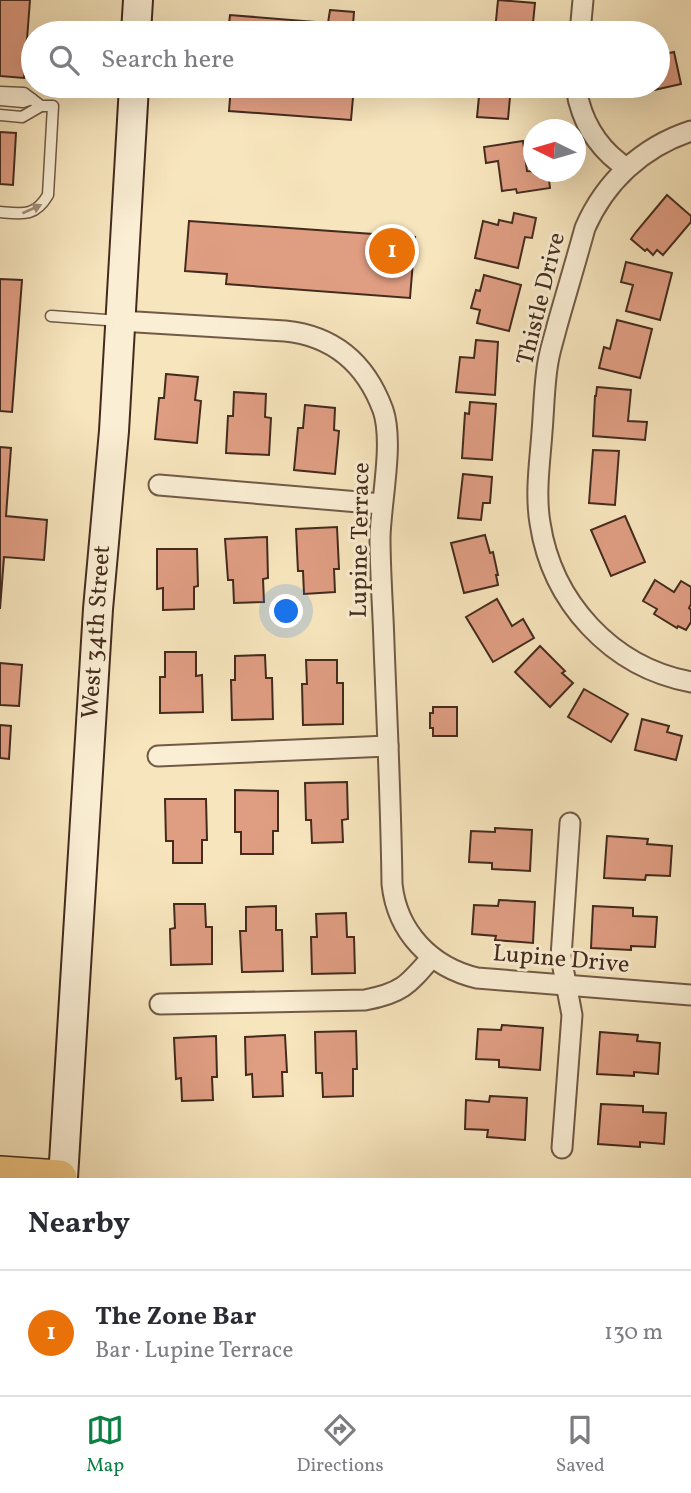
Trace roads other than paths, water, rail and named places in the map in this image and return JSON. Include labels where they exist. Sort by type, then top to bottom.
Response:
[{"type":"highway","points":[[0,1174],[61,1178]]},
{"type":"street","points":[[137,21],[138,0]]},
{"type":"street","points":[[581,21],[583,0]]},
{"type":"street","name":"West 34th Street","points":[[61,1178],[98,609],[114,431],[133,98]]},
{"type":"street","points":[[578,98],[584,118],[594,135],[605,150],[627,168]]},
{"type":"street","name":"Thistle Drive","points":[[691,131],[664,142],[633,162],[607,188],[592,212],[548,363],[538,495],[540,522],[548,557],[558,582],[582,620],[622,655],[654,671],[691,682]]},
{"type":"street","name":"Lupine Terrace","points":[[120,321],[295,332],[337,348],[352,359],[373,388],[384,413],[387,442],[380,539],[392,884],[395,902],[405,927],[432,957]]},
{"type":"street","points":[[159,485],[382,505]]},
{"type":"street","points":[[158,756],[388,746]]},
{"type":"street","points":[[562,1148],[572,1015],[561,957],[570,823]]},
{"type":"street","points":[[160,1004],[365,1000],[387,996],[403,988],[432,957]]},
{"type":"street","name":"Lupine Drive","points":[[432,957],[452,970],[477,978],[691,995]]},
{"type":"lane","points":[[0,92],[21,93]]},
{"type":"lane","points":[[31,98],[36,102]]},
{"type":"lane","points":[[0,100],[53,106],[48,195],[41,206],[32,211],[23,214],[0,212]]},
{"type":"lane","points":[[0,115],[22,117],[36,102]]},
{"type":"lane","points":[[0,107],[30,111]]},
{"type":"lane","points":[[51,316],[120,321]]},
{"type":"place","name":"The Zone Bar","points":[[392,251]]}]
